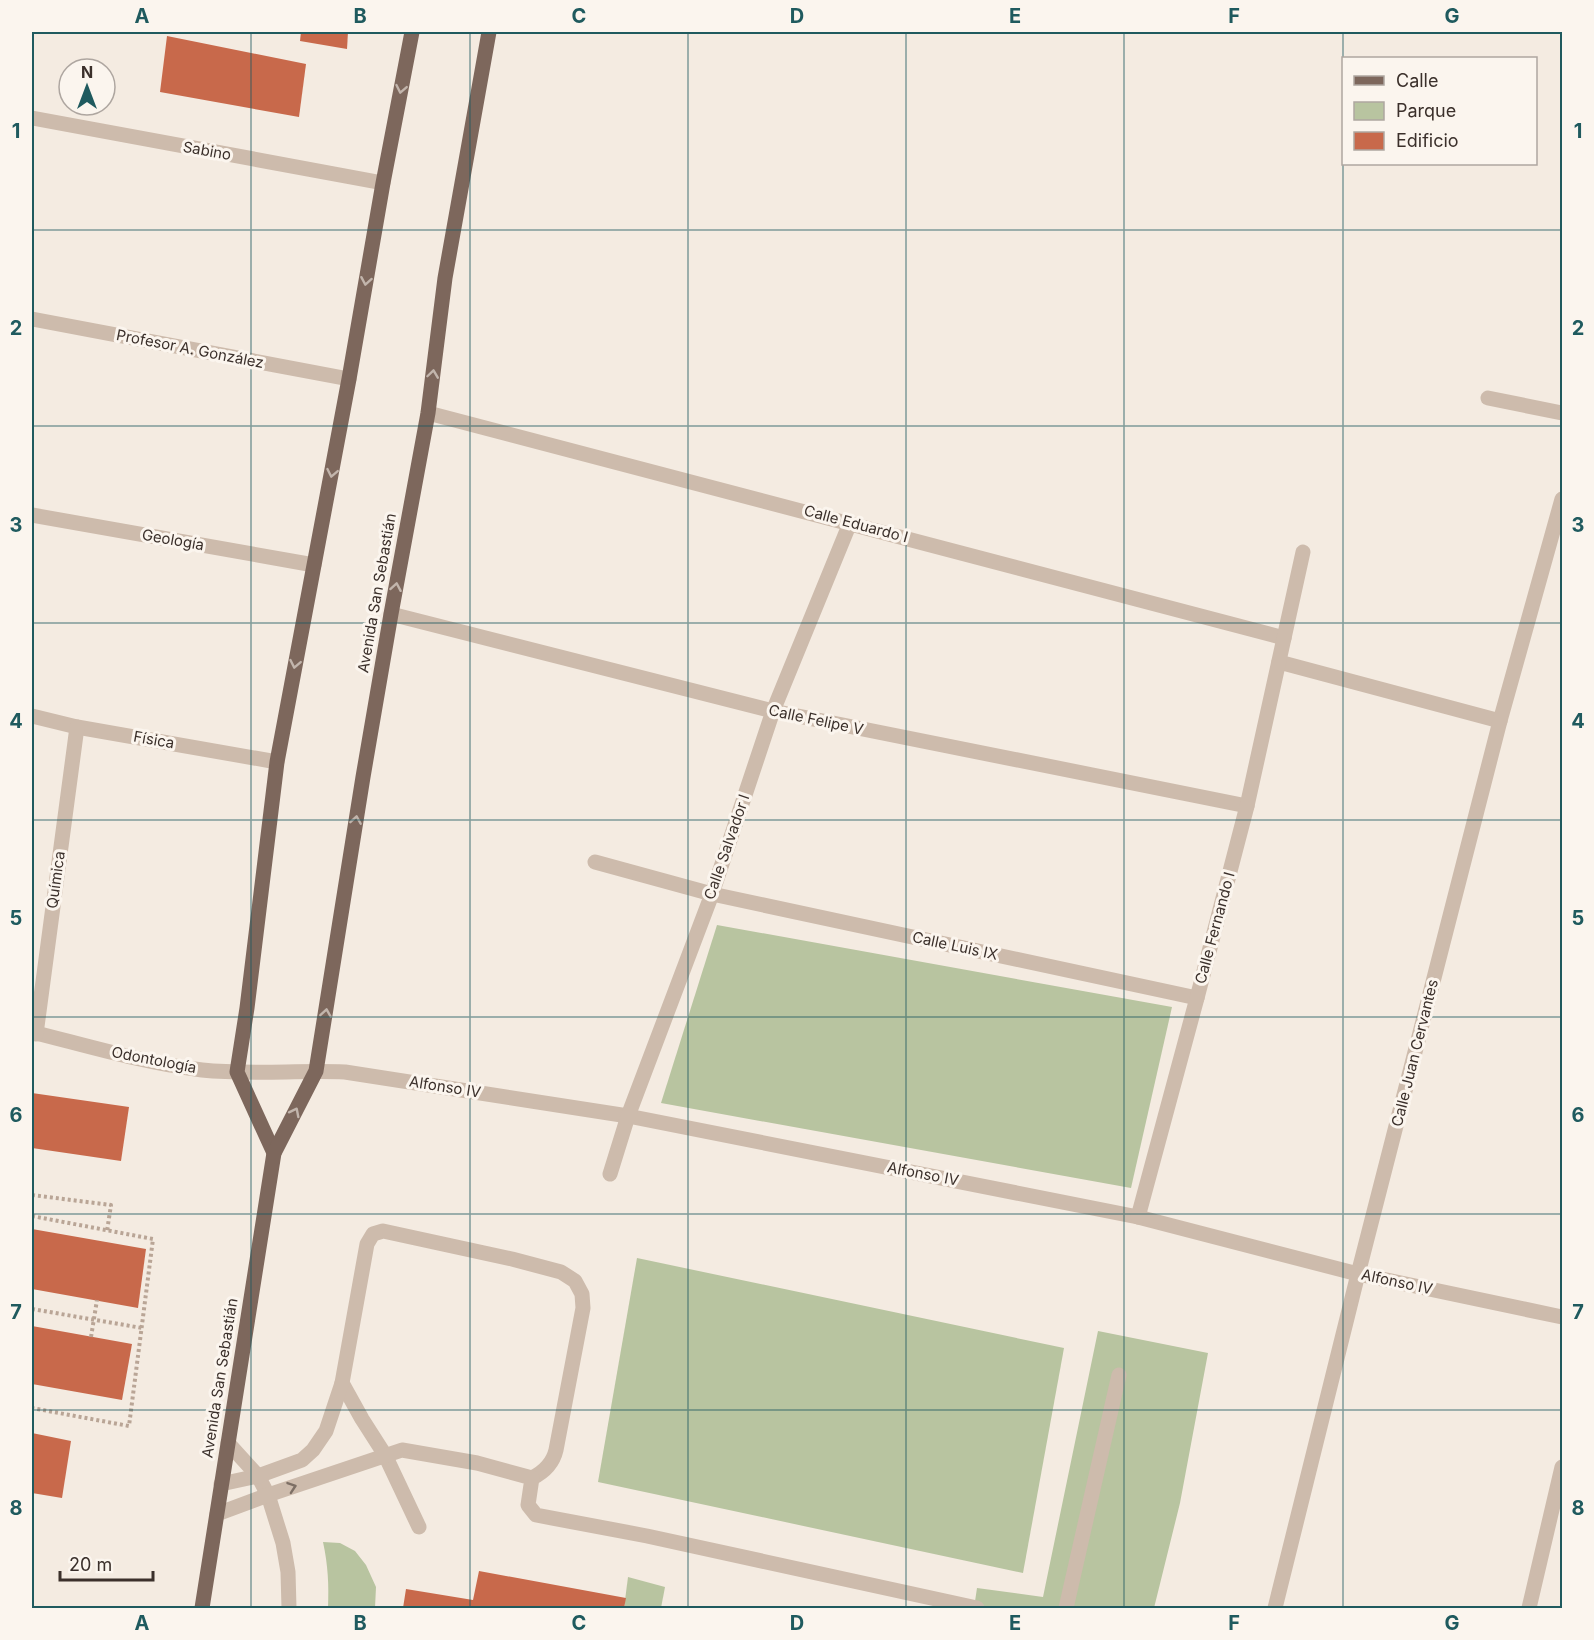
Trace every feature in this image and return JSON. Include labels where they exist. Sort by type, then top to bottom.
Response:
[{"type":"main road","points":[[274,1154],[237,1072],[277,762],[412,32]]},
{"type":"main road","name":"Avenida San Sebastián","points":[[202,1608],[274,1154],[316,1071],[391,614],[428,412],[446,278],[489,32]]},
{"type":"street","name":"Sabino","points":[[32,118],[383,183]]},
{"type":"street","name":"Profesor A. González","points":[[32,319],[349,379]]},
{"type":"street","points":[[1488,398],[1563,413]]},
{"type":"street","name":"Calle Eduardo I","points":[[428,412],[1284,638]]},
{"type":"street","name":"Calle Juan Cervantes","points":[[1275,1608],[1500,721],[1563,499]]},
{"type":"street","name":"Geología","points":[[32,515],[314,565]]},
{"type":"street","name":"Calle Salvador I","points":[[610,1174],[628,1116],[712,894],[773,711],[850,523]]},
{"type":"street","name":"Calle Fernando I","points":[[1138,1216],[1247,806],[1303,552]]},
{"type":"street","name":"Calle Felipe V","points":[[391,614],[773,711],[1247,806]]},
{"type":"street","points":[[1279,662],[1500,721]]},
{"type":"street","name":"Física","points":[[32,716],[77,727],[277,762]]},
{"type":"street","name":"Química","points":[[34,1033],[77,727]]},
{"type":"street","name":"Calle Luis IX","points":[[595,862],[712,894],[1197,998]]},
{"type":"street","name":"Odontología","points":[[34,1033],[173,1066],[237,1072],[278,1072]]},
{"type":"street","name":"Alfonso IV","points":[[278,1072],[345,1072],[628,1116],[1138,1216],[1358,1274],[1563,1317]]},
{"type":"street","points":[[217,1514],[402,1450],[477,1463],[532,1478],[541,1474],[554,1458],[583,1308],[582,1294],[575,1281],[561,1272],[512,1259],[383,1231],[373,1234],[367,1245],[342,1383],[326,1431],[313,1450],[302,1460],[258,1476],[221,1484]]},
{"type":"street","points":[[1066,1608],[1119,1375]]},
{"type":"street","points":[[342,1383],[384,1455],[419,1527]]},
{"type":"street","points":[[228,1443],[258,1476],[268,1495],[283,1543],[288,1572],[289,1608]]},
{"type":"street","points":[[1529,1608],[1563,1467]]},
{"type":"street","points":[[532,1478],[528,1505],[536,1515],[977,1608]]},
{"type":"path","points":[[32,1195],[111,1205],[107,1230]]},
{"type":"path","points":[[32,1216],[153,1239],[129,1426],[32,1408]]},
{"type":"path","points":[[91,1336],[97,1300]]},
{"type":"path","points":[[32,1309],[142,1328]]},
{"type":"green space","points":[[717,925],[1172,1007],[1131,1188],[661,1103]]},
{"type":"green space","points":[[637,1258],[1064,1348],[1023,1573],[598,1482]]},
{"type":"green space","points":[[1098,1331],[1208,1353],[1180,1503],[1154,1608],[974,1608],[977,1588],[1043,1597]]},
{"type":"green space","points":[[323,1542],[340,1543],[355,1551],[366,1565],[376,1587],[375,1608],[328,1608],[328,1575]]},
{"type":"green space","points":[[628,1577],[665,1587],[661,1608],[624,1608]]},
{"type":"building","points":[[301,32],[348,32],[347,49],[300,41]]},
{"type":"building","points":[[167,36],[306,64],[299,117],[160,92]]},
{"type":"building","points":[[32,1093],[129,1107],[121,1161],[32,1148]]},
{"type":"building","points":[[32,1229],[146,1249],[138,1308],[32,1289]]},
{"type":"building","points":[[32,1326],[132,1344],[122,1400],[32,1384]]},
{"type":"building","points":[[32,1433],[71,1441],[62,1498],[32,1493]]},
{"type":"building","points":[[479,1571],[626,1598],[624,1608],[403,1608],[406,1589],[473,1600]]}]
